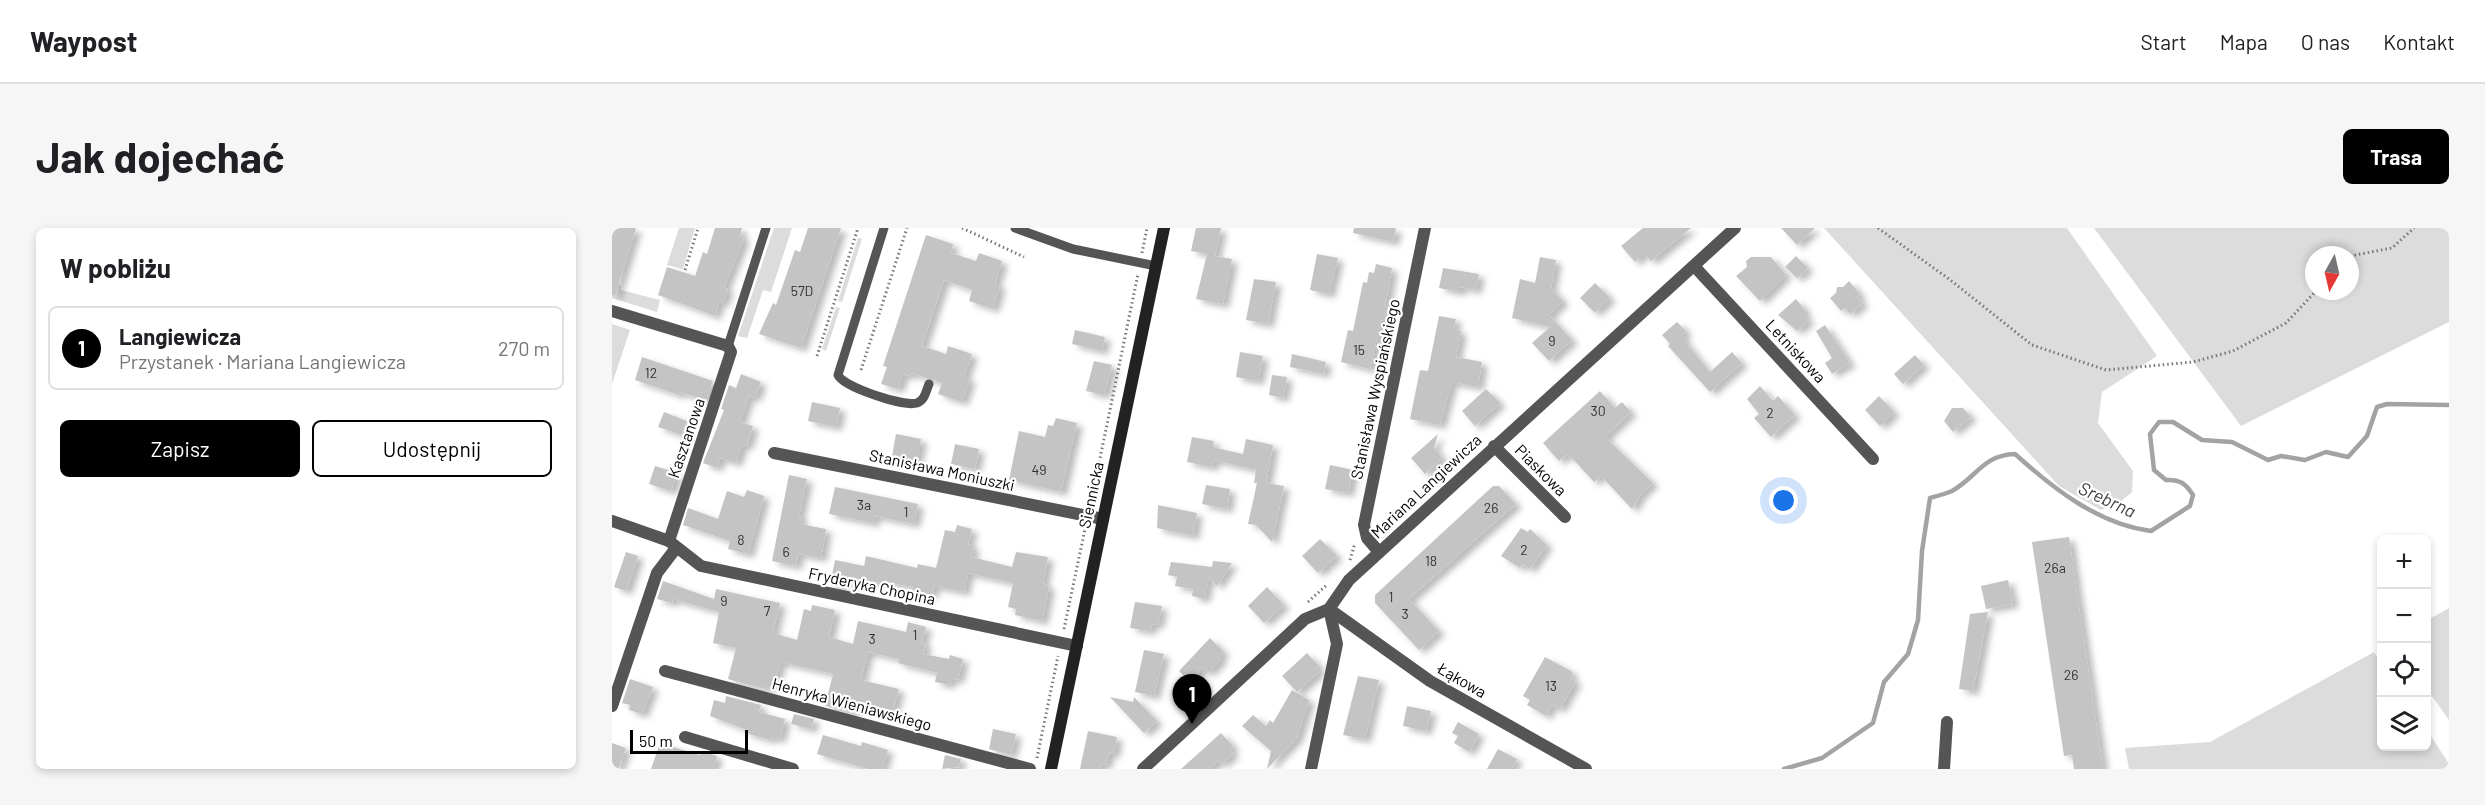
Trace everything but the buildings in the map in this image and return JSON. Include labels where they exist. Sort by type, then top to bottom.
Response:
[{"type":"main road","name":"Siennicka","points":[[1051,769],[1164,228]]},
{"type":"street","name":"Stanisława Wyspiańskiego","points":[[1379,552],[1367,538],[1364,525],[1425,228]]},
{"type":"street","name":"Mariana Langiewicza","points":[[1329,609],[1349,580],[1735,228]]},
{"type":"street","name":"Letniskowa","points":[[1694,266],[1873,459]]},
{"type":"street","points":[[612,311],[728,346]]},
{"type":"street","name":"Kasztanowa","points":[[612,706],[657,573],[673,544],[728,365],[731,352],[728,346]]},
{"type":"street","name":"Piaskowa","points":[[1494,446],[1565,517]]},
{"type":"street","name":"Stanisława Moniuszki","points":[[774,453],[1103,519]]},
{"type":"street","name":"Fryderyka Chopina","points":[[612,521],[673,544],[701,566],[1077,646]]},
{"type":"street","points":[[1143,769],[1305,619],[1329,609],[1338,644],[1311,769]]},
{"type":"street","name":"Łąkowa","points":[[1329,609],[1430,681],[1586,769]]},
{"type":"street","name":"Henryka Wieniawskiego","points":[[665,671],[1032,769]]},
{"type":"street","points":[[1944,769],[1947,722]]},
{"type":"street","points":[[685,737],[793,769]]},
{"type":"lane","points":[[728,346],[766,228]]},
{"type":"lane","points":[[884,228],[838,375],[842,382],[864,391],[910,404],[917,403],[924,398],[929,384]]},
{"type":"lane","points":[[1015,228],[1074,249],[1156,266]]},
{"type":"path","points":[[685,270],[698,228]]},
{"type":"path","points":[[817,356],[858,228]]},
{"type":"path","points":[[861,370],[907,228]]},
{"type":"path","points":[[962,228],[1024,257]]},
{"type":"path","points":[[1142,252],[1147,228]]},
{"type":"path","points":[[1878,228],[1949,279],[2032,345],[2106,370],[2193,362],[2233,351],[2286,322],[2307,300]]},
{"type":"path","points":[[2359,254],[2392,248],[2415,228]]},
{"type":"path","points":[[1089,509],[1139,270]]},
{"type":"path","points":[[1062,636],[1086,524]]},
{"type":"path","points":[[1347,567],[1357,536]]},
{"type":"path","points":[[1306,603],[1333,580]]},
{"type":"path","points":[[1032,769],[1059,652]]},
{"type":"shaded area","points":[[679,228],[695,228],[683,269],[667,265]]},
{"type":"shaded area","points":[[774,228],[792,228],[771,292],[763,290],[747,338],[738,336]]},
{"type":"shaded area","points":[[1824,228],[2067,228],[2157,356],[2102,392],[2098,423],[2133,471],[2132,492],[2119,503],[2101,510],[2059,486]]},
{"type":"shaded area","points":[[2094,228],[2449,228],[2449,322],[2241,426]]},
{"type":"shaded area","points":[[858,238],[862,239],[842,302],[838,301]]},
{"type":"shaded area","points":[[612,283],[621,286],[621,290],[660,300],[657,312],[612,298]]},
{"type":"shaded area","points":[[836,307],[840,308],[826,351],[822,349]]},
{"type":"shaded area","points":[[612,324],[630,330],[612,384]]},
{"type":"shaded area","points":[[2449,608],[2449,720],[2431,695],[2431,618]]},
{"type":"shaded area","points":[[2374,652],[2377,657],[2377,751],[2431,751],[2431,736],[2449,764],[2449,769],[2129,769],[2125,748],[2210,742]]},
{"type":"waterway","name":"Srebrna","points":[[1784,769],[1822,758],[1873,723],[1884,682],[1908,654],[1918,620],[1922,551],[1930,498],[1952,491],[1995,458],[2015,454],[2061,492],[2095,513],[2113,521],[2151,531],[2190,506],[2193,495],[2182,483],[2166,480],[2154,470],[2150,434],[2159,422],[2173,422],[2202,440],[2232,442],[2268,460],[2281,456],[2305,460],[2326,452],[2348,457],[2367,436],[2377,407],[2387,404],[2449,405]]},
{"type":"place","name":"Langiewicza","points":[[1192,724]]}]
